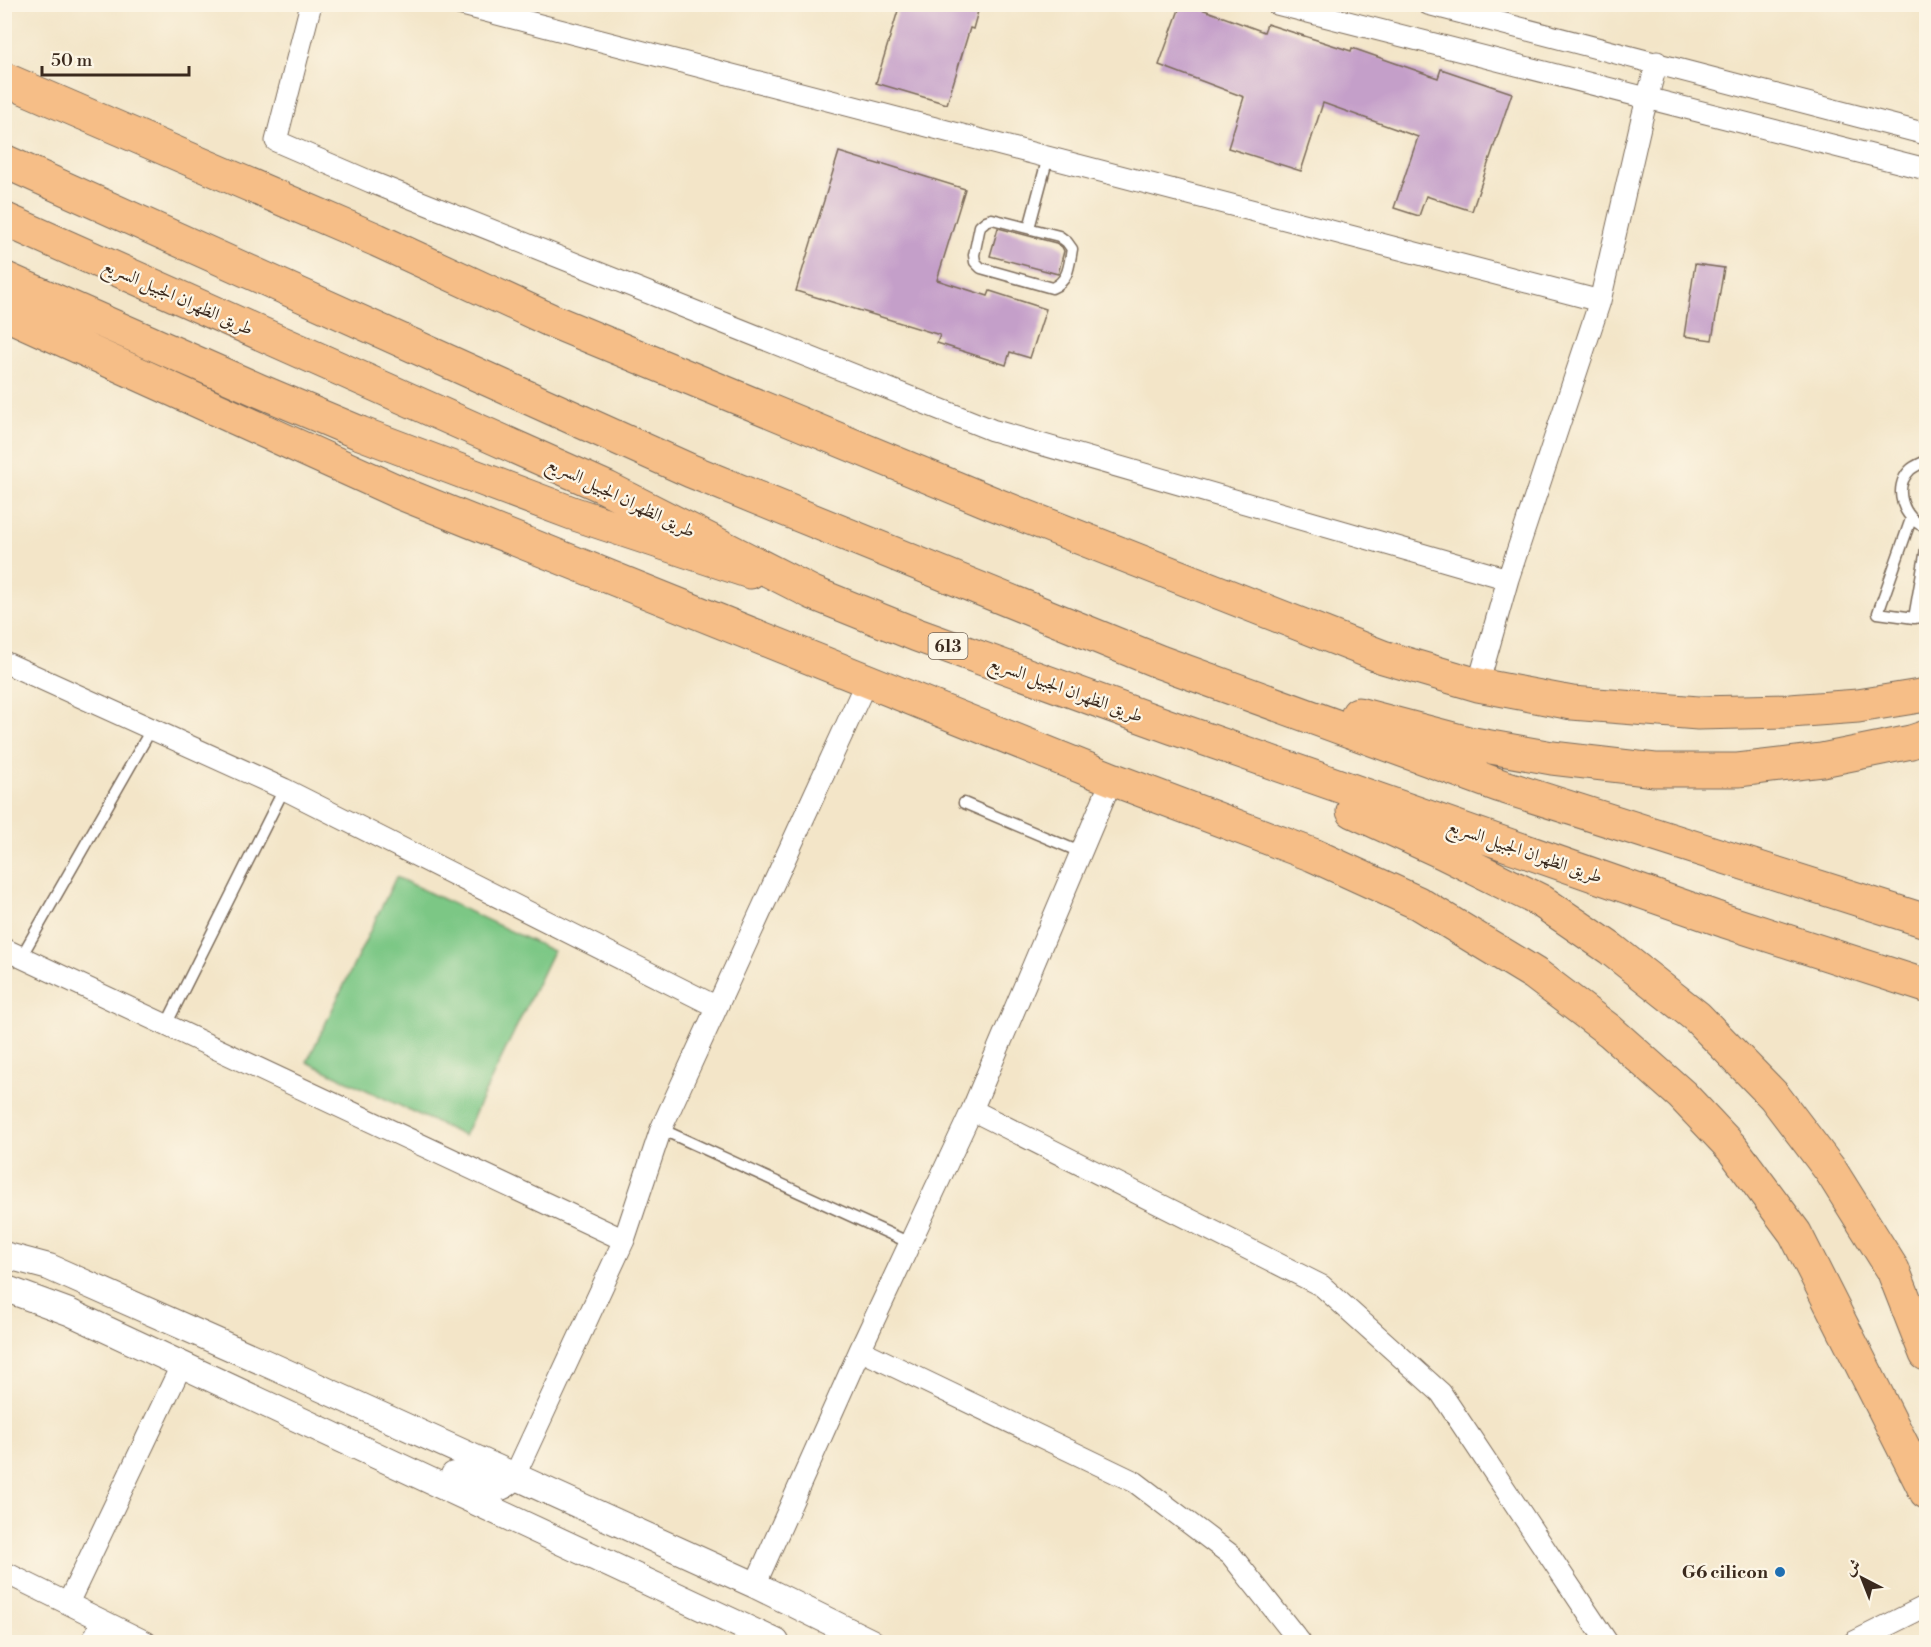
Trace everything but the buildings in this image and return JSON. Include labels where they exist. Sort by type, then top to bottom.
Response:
[{"type":"main road","points":[[4,79],[377,240],[550,320],[992,503],[1383,657],[1478,685],[1572,703],[1698,713],[1790,711],[1858,706],[1926,695]]},
{"type":"main road","points":[[4,162],[691,471],[1160,662],[1498,785],[1926,921]]},
{"type":"main road","name":"طريق الظهران الجبيل السريع","points":[[4,219],[607,488],[813,592],[917,635],[1171,727],[1725,921],[1926,986]]},
{"type":"main road","points":[[4,278],[360,433],[572,513],[813,592]]},
{"type":"main road","points":[[4,313],[403,494],[1113,779],[1313,855],[1418,903],[1535,974],[1610,1031],[1682,1095],[1732,1148],[1795,1233],[1926,1492]]},
{"type":"main road","points":[[1160,662],[1468,743],[1552,758],[1655,770],[1738,771],[1822,760],[1926,737]]},
{"type":"main road","points":[[1171,727],[1442,852],[1541,901],[1611,949],[1697,1017],[1774,1096],[1831,1171],[1893,1270],[1926,1354]]},
{"type":"street","points":[[311,4],[276,141],[382,187],[992,430],[1508,579]]},
{"type":"street","points":[[459,4],[1600,301]]},
{"type":"street","points":[[1277,4],[1926,169]]},
{"type":"street","points":[[1428,4],[1926,134]]},
{"type":"street","points":[[1478,685],[1508,579],[1600,301],[1657,62]]},
{"type":"street","points":[[4,662],[284,789],[717,1007]]},
{"type":"street","points":[[348,1444],[368,1440],[389,1444],[485,1489],[501,1487],[514,1477],[624,1240],[661,1129],[867,680]]},
{"type":"street","points":[[755,1585],[860,1350],[972,1110],[1113,779]]},
{"type":"street","points":[[13,953],[624,1240]]},
{"type":"street","points":[[972,1110],[1322,1286],[1441,1393],[1601,1640]]},
{"type":"street","points":[[4,1255],[49,1267],[270,1365],[755,1585],[871,1642]]},
{"type":"street","points":[[4,1288],[69,1312],[776,1642]]},
{"type":"street","points":[[68,1603],[188,1355],[196,1350],[214,1350],[251,1367],[263,1368],[270,1365]]},
{"type":"street","points":[[860,1350],[1135,1482],[1231,1555],[1300,1642]]},
{"type":"street","points":[[4,1572],[146,1642]]},
{"type":"street","points":[[1854,1642],[1926,1606]]},
{"type":"street","points":[[93,1642],[102,1621]]},
{"type":"lane","points":[[1029,228],[1048,158]]},
{"type":"lane","points":[[992,219],[1029,228],[1059,236],[1072,249],[1066,278],[1052,288],[981,268],[975,262],[974,255],[980,225],[986,221],[992,219]]},
{"type":"lane","points":[[1926,458],[1910,470],[1902,486],[1902,504],[1911,519],[1926,527]]},
{"type":"lane","points":[[1911,519],[1878,614],[1914,618],[1926,616]]},
{"type":"lane","points":[[1914,618],[1926,549]]},
{"type":"lane","points":[[13,953],[152,728]]},
{"type":"lane","points":[[166,1025],[284,789]]},
{"type":"lane","points":[[964,803],[1080,852]]},
{"type":"lane","points":[[661,1129],[910,1243]]},
{"type":"green space","points":[[396,877],[553,951],[464,1136],[307,1062]]},
{"type":"place","name":"G6 cilicon","points":[[1780,1572]]}]
